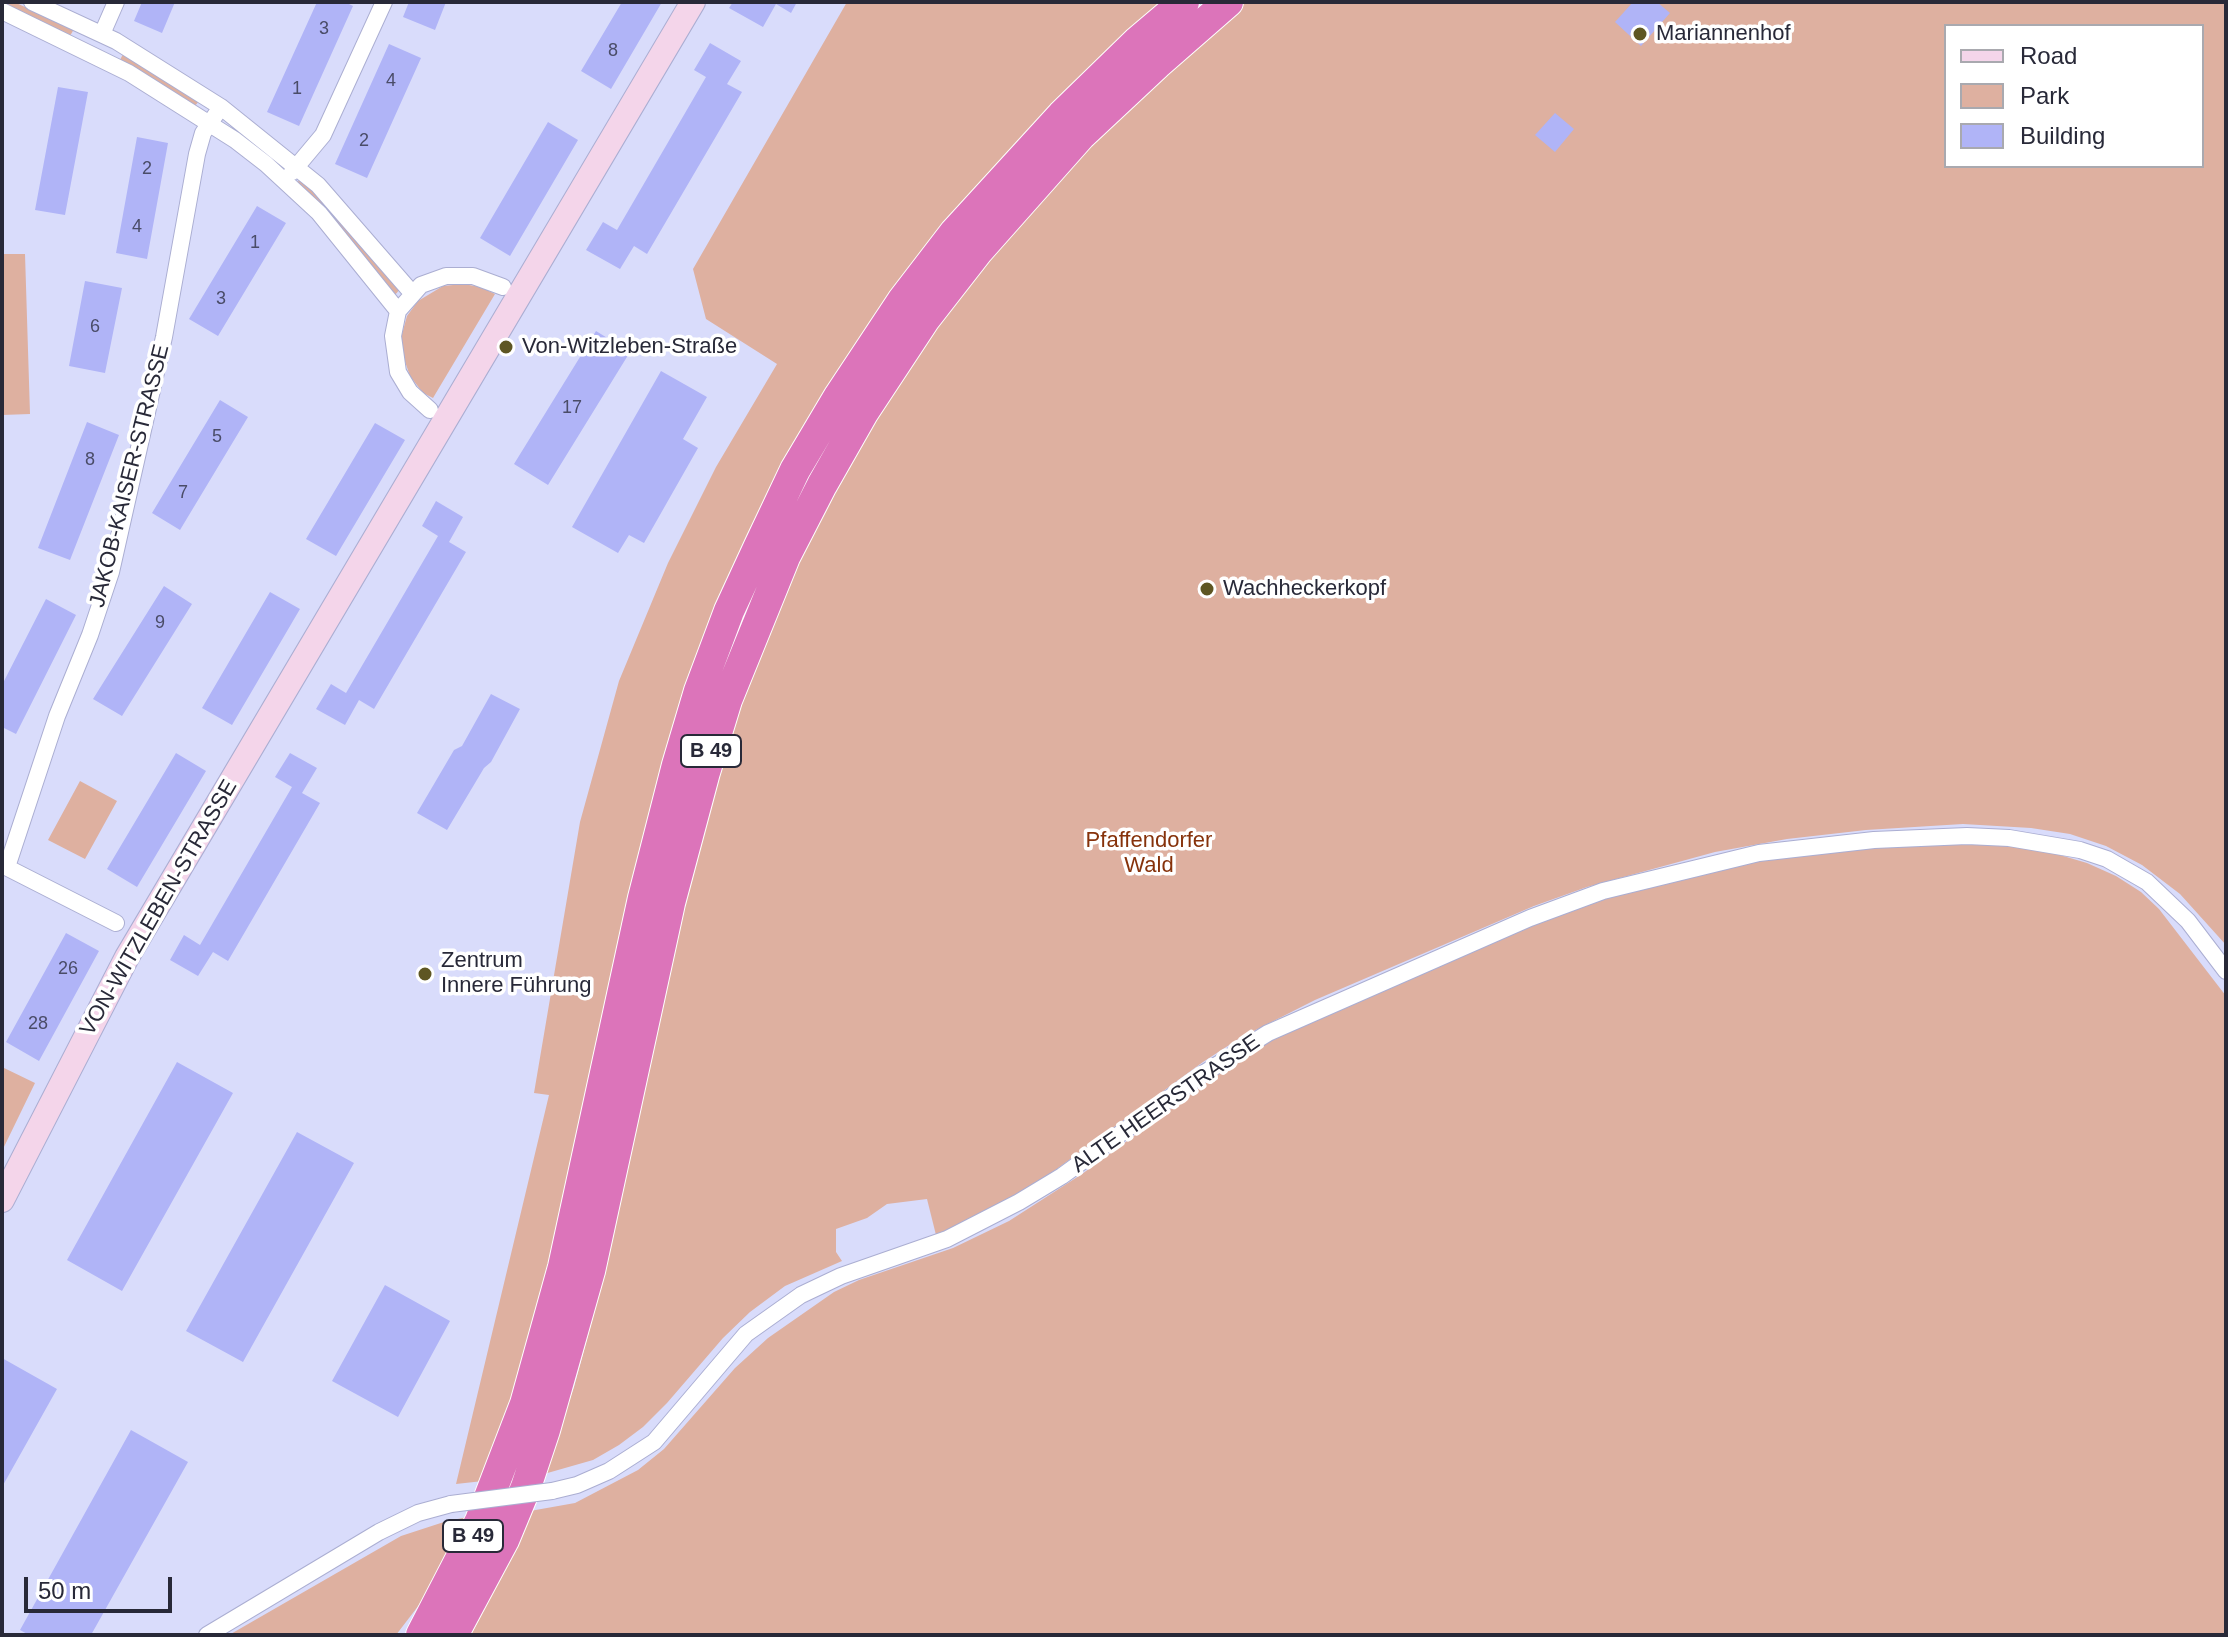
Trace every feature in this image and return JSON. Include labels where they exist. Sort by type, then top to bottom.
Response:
[{"type":"highway","name":"B 49","points":[[421,1635],[480,1521],[525,1404],[563,1267],[643,898],[677,765],[699,691],[729,611],[759,546],[795,470],[839,396],[902,301],[946,243],[1062,115],[1137,42],[1184,2]]},
{"type":"highway","name":"B 49","points":[[453,1635],[504,1540],[550,1416],[590,1271],[670,903],[705,772],[727,700],[785,557],[863,413],[925,319],[978,251],[1081,135],[1228,2]]},
{"type":"street","points":[[32,2],[102,34],[221,107],[297,166],[344,212],[412,293]]},
{"type":"street","points":[[106,60],[102,34],[116,2]]},
{"type":"street","points":[[284,180],[314,149],[327,127],[384,2]]},
{"type":"street","name":"VON-WITZLEBEN-STRASSE","points":[[2,1200],[127,957],[693,2]]},
{"type":"street","points":[[2,11],[106,60],[209,122],[284,180],[319,213],[398,311]]},
{"type":"street","points":[[77,46],[102,34]]},
{"type":"street","name":"JAKOB-KAISER-STRASSE","points":[[4,866],[111,572],[158,367],[197,154],[209,122],[221,107]]},
{"type":"street","points":[[430,410],[410,392],[398,372],[393,336],[398,311],[412,293],[433,279],[459,274],[485,278],[503,287]]},
{"type":"street","name":"ALTE HEERSTRASSE","points":[[207,1635],[379,1532],[418,1513],[451,1504],[552,1491],[577,1485],[609,1471],[654,1442],[746,1334],[801,1295],[841,1276],[947,1239],[1019,1202],[1073,1168],[1201,1075],[1268,1033],[1501,931],[1603,891],[1759,853],[1874,840],[1967,836],[2009,838],[2080,850],[2107,859],[2138,877],[2188,921],[2226,971]]},
{"type":"street","points":[[4,866],[116,923]]},
{"type":"green space","points":[[2,2],[14,2],[74,29],[70,36]]},
{"type":"green space","points":[[847,2],[1167,2],[1013,150],[733,578],[570,1179],[526,1359],[483,1481],[456,1484],[549,1095],[534,1093],[580,822],[619,681],[668,563],[716,467],[777,364],[706,319],[693,269]]},
{"type":"green space","name":"Pfaffendorfer Wald","points":[[1243,2],[2226,2],[2226,945],[2180,894],[2142,865],[2106,846],[2070,834],[2031,828],[1963,824],[1787,839],[1715,852],[1587,887],[1534,906],[1315,1000],[1240,1038],[1054,1171],[1009,1200],[936,1235],[927,1199],[887,1204],[867,1218],[836,1229],[836,1252],[842,1261],[785,1286],[750,1312],[723,1338],[667,1403],[619,1445],[593,1460],[544,1474],[574,1387],[593,1317],[622,1194],[679,911],[736,706],[809,534],[932,321],[1160,67]]},
{"type":"green space","points":[[123,54],[200,100],[194,107],[120,60]]},
{"type":"green space","points":[[301,178],[328,204],[400,289],[395,295],[296,184]]},
{"type":"green space","points":[[2,254],[25,254],[30,414],[2,415]]},
{"type":"green space","points":[[463,284],[481,287],[495,294],[433,398],[423,393],[410,376],[401,350],[402,334],[407,316],[418,301],[443,286]]},
{"type":"green space","points":[[80,781],[117,801],[85,859],[48,840]]},
{"type":"green space","points":[[1966,843],[2053,853],[2116,876],[2141,892],[2159,909],[2226,996],[2226,1635],[471,1635],[530,1511],[575,1503],[638,1470],[664,1449],[735,1368],[768,1338],[834,1292],[859,1280],[953,1248],[1009,1221],[1082,1174],[1243,1056],[1316,1016],[1540,922],[1609,897],[1762,858]]},
{"type":"green space","points":[[2,1067],[35,1083],[2,1151]]},
{"type":"green space","points":[[468,1517],[429,1592],[396,1635],[229,1635],[401,1536]]},
{"type":"building","points":[[142,2],[175,2],[162,33],[134,21]]},
{"type":"building","points":[[317,2],[345,2],[353,6],[299,126],[267,112]]},
{"type":"building","points":[[409,2],[446,2],[435,30],[403,17]]},
{"type":"building","points":[[622,2],[662,2],[611,89],[581,71]]},
{"type":"building","points":[[733,2],[797,2],[791,13],[776,4],[763,27],[729,8]]},
{"type":"building","name":"Mariannenhof","points":[[1633,2],[1657,2],[1670,13],[1641,46],[1615,22]]},
{"type":"building","points":[[710,43],[741,61],[727,84],[742,92],[647,254],[634,246],[620,269],[586,250],[603,222],[617,230],[706,77],[694,70]]},
{"type":"building","points":[[389,44],[421,58],[367,178],[335,164]]},
{"type":"building","points":[[58,87],[88,92],[65,215],[35,210]]},
{"type":"building","points":[[1555,113],[1574,129],[1555,152],[1535,135]]},
{"type":"building","points":[[548,122],[578,140],[510,256],[480,238]]},
{"type":"building","points":[[137,137],[168,143],[147,259],[116,253]]},
{"type":"building","points":[[257,206],[286,223],[218,336],[189,319]]},
{"type":"building","points":[[85,281],[122,288],[105,373],[69,366]]},
{"type":"building","points":[[596,331],[630,352],[548,485],[514,464]]},
{"type":"building","points":[[661,371],[707,397],[683,439],[698,448],[644,543],[629,535],[618,553],[572,527]]},
{"type":"building","points":[[220,400],[248,417],[180,530],[152,513]]},
{"type":"building","points":[[87,422],[119,435],[70,560],[38,548]]},
{"type":"building","points":[[375,423],[405,440],[336,556],[306,539]]},
{"type":"building","points":[[436,501],[463,517],[449,542],[466,552],[374,709],[359,700],[345,725],[316,709],[331,684],[346,693],[438,536],[422,526]]},
{"type":"building","points":[[164,586],[192,604],[122,716],[93,699]]},
{"type":"building","points":[[270,592],[300,609],[232,725],[202,708]]},
{"type":"building","points":[[46,599],[76,615],[16,734],[2,727],[2,685]]},
{"type":"building","points":[[491,694],[520,709],[491,762],[484,768],[447,830],[417,813],[454,750],[462,746]]},
{"type":"building","points":[[176,753],[206,771],[137,887],[107,869]]},
{"type":"building","points":[[290,753],[317,768],[302,793],[320,803],[228,961],[213,952],[198,976],[170,960],[184,935],[200,945],[292,787],[275,777]]},
{"type":"building","points":[[66,933],[99,951],[39,1061],[6,1042]]},
{"type":"building","points":[[177,1062],[233,1093],[122,1291],[67,1260]]},
{"type":"building","points":[[297,1132],[354,1163],[243,1362],[186,1331]]},
{"type":"building","points":[[385,1285],[450,1321],[398,1417],[332,1381]]},
{"type":"building","points":[[2,1358],[57,1389],[2,1487]]},
{"type":"building","points":[[131,1430],[188,1462],[91,1635],[29,1635],[20,1630]]},
{"type":"place","name":"Mariannenhof","points":[[1640,34]]},
{"type":"place","name":"Von-Witzleben-Straße","points":[[506,347]]},
{"type":"place","name":"Wachheckerkopf","points":[[1207,589]]},
{"type":"place","name":"Zentrum Innere Führung","points":[[425,974]]}]
